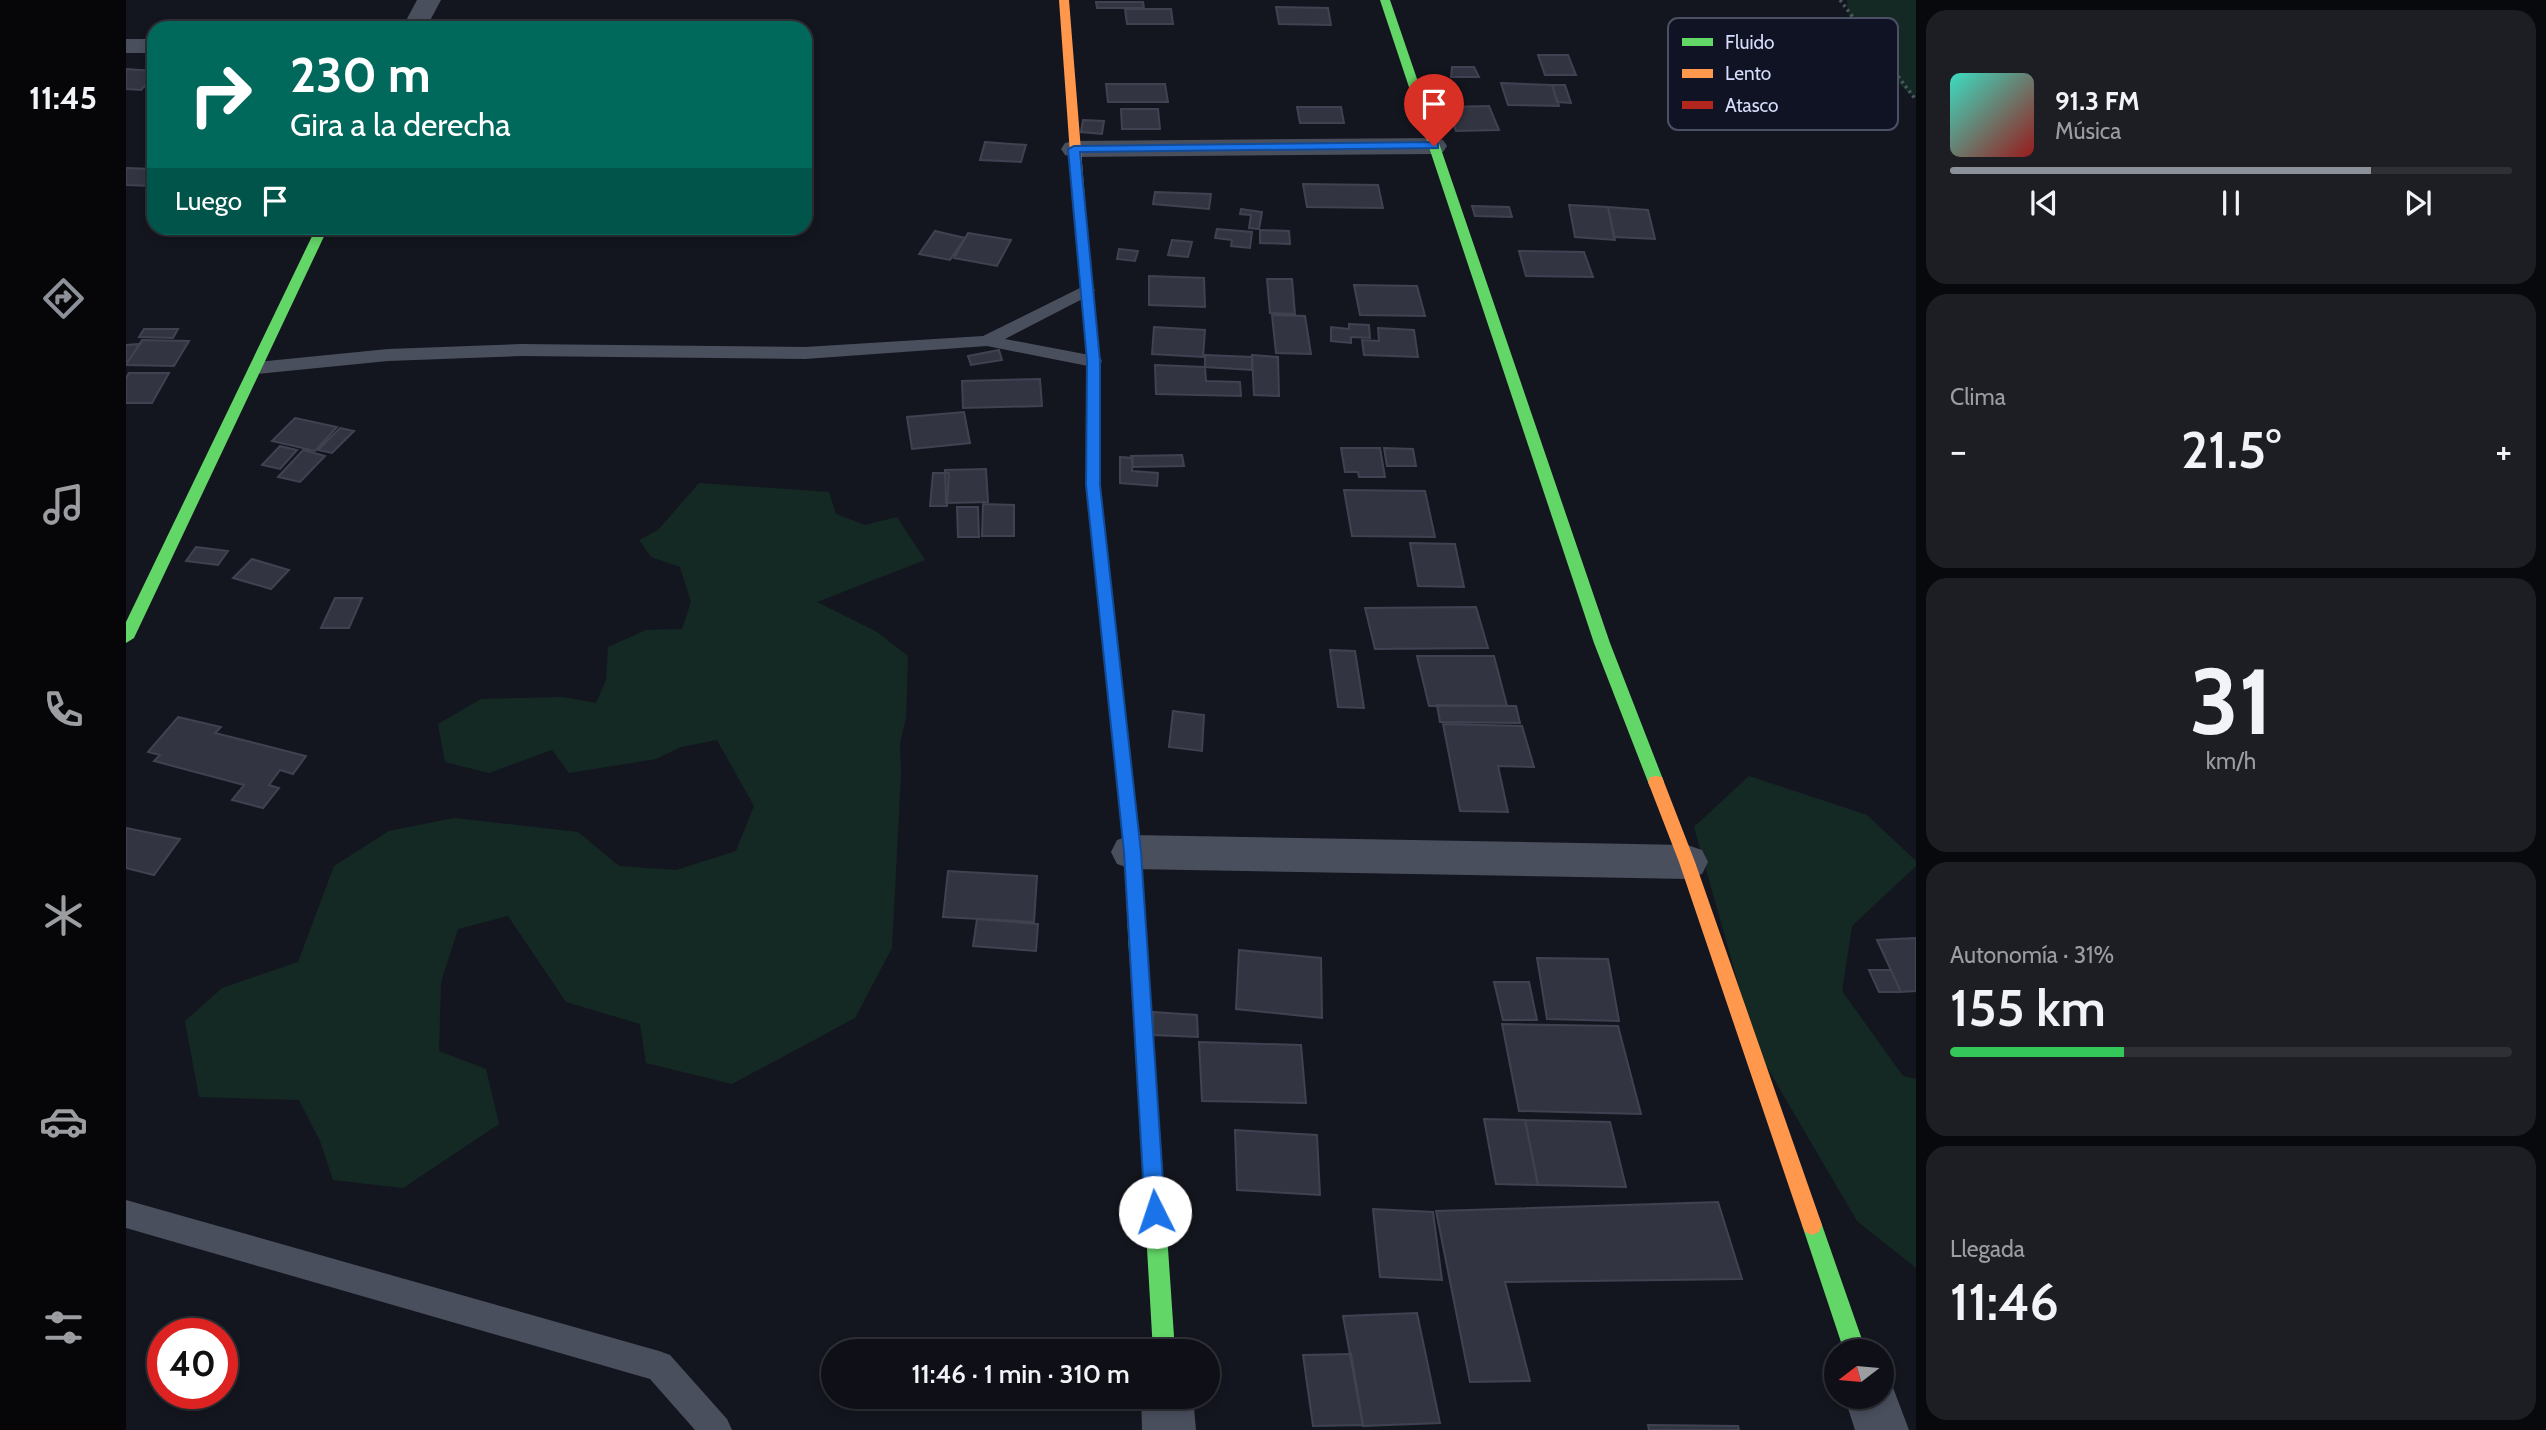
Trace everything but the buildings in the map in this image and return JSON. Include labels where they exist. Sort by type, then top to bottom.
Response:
[{"type":"street","points":[[418,21],[429,0]]},
{"type":"street","points":[[1064,0],[1093,361],[1093,485],[1132,852],[1163,1339]]},
{"type":"street","points":[[1385,0],[1602,643],[1687,862],[1850,1339]]},
{"type":"street","points":[[126,46],[147,46]]},
{"type":"street","points":[[1074,149],[1434,146]]},
{"type":"street","points":[[128,629],[257,368],[319,235]]},
{"type":"street","points":[[1132,852],[1687,862]]},
{"type":"street","points":[[1168,1409],[1169,1430]]},
{"type":"street","points":[[1875,1409],[1882,1430]]},
{"type":"lane","points":[[987,341],[1086,290]]},
{"type":"lane","points":[[257,368],[388,355],[482,351],[805,353],[987,341],[1093,361]]},
{"type":"lane","points":[[126,1214],[659,1366],[716,1430]]},
{"type":"path","points":[[1840,0],[1854,18]]},
{"type":"path","points":[[1898,76],[1916,100]]},
{"type":"green space","points":[[1847,0],[1916,0],[1916,99],[1898,83],[1898,18],[1850,18]]},
{"type":"green space","points":[[699,483],[829,492],[836,514],[865,525],[897,517],[925,560],[817,602],[877,632],[908,656],[906,718],[900,743],[901,774],[892,948],[855,1018],[732,1084],[646,1063],[640,1024],[566,1002],[508,916],[458,929],[441,982],[439,1051],[486,1069],[499,1124],[403,1188],[333,1180],[320,1141],[299,1100],[199,1097],[185,1021],[222,988],[298,962],[334,866],[389,831],[454,818],[578,832],[619,866],[676,870],[736,851],[754,806],[717,740],[681,747],[656,759],[569,773],[552,750],[489,773],[445,762],[438,724],[481,699],[563,697],[596,703],[606,680],[608,647],[646,630],[682,629],[691,602],[680,567],[651,557],[639,540],[658,530]]},
{"type":"green space","points":[[1749,776],[1867,815],[1916,861],[1916,866],[1852,926],[1842,991],[1903,1076],[1916,1079],[1916,1268],[1857,1221],[1757,1050],[1694,827]]},
{"type":"traffic: fast","points":[[1385,0],[1602,643],[1656,782]]},
{"type":"traffic: fast","points":[[126,638],[319,235]]},
{"type":"traffic: fast","points":[[1082,238],[1093,361],[1093,485],[1132,852],[1138,952]]},
{"type":"traffic: fast","points":[[1151,1146],[1163,1339]]},
{"type":"traffic: fast","points":[[1812,1225],[1851,1339]]},
{"type":"traffic: slow","points":[[1064,0],[1082,238]]},
{"type":"traffic: slow","points":[[1656,782],[1687,862],[1812,1225]]},
{"type":"traffic: jam","points":[[1138,952],[1151,1146]]},
{"type":"route","points":[[1155,1212],[1132,852],[1093,485],[1093,361],[1074,149],[1434,146]]}]
